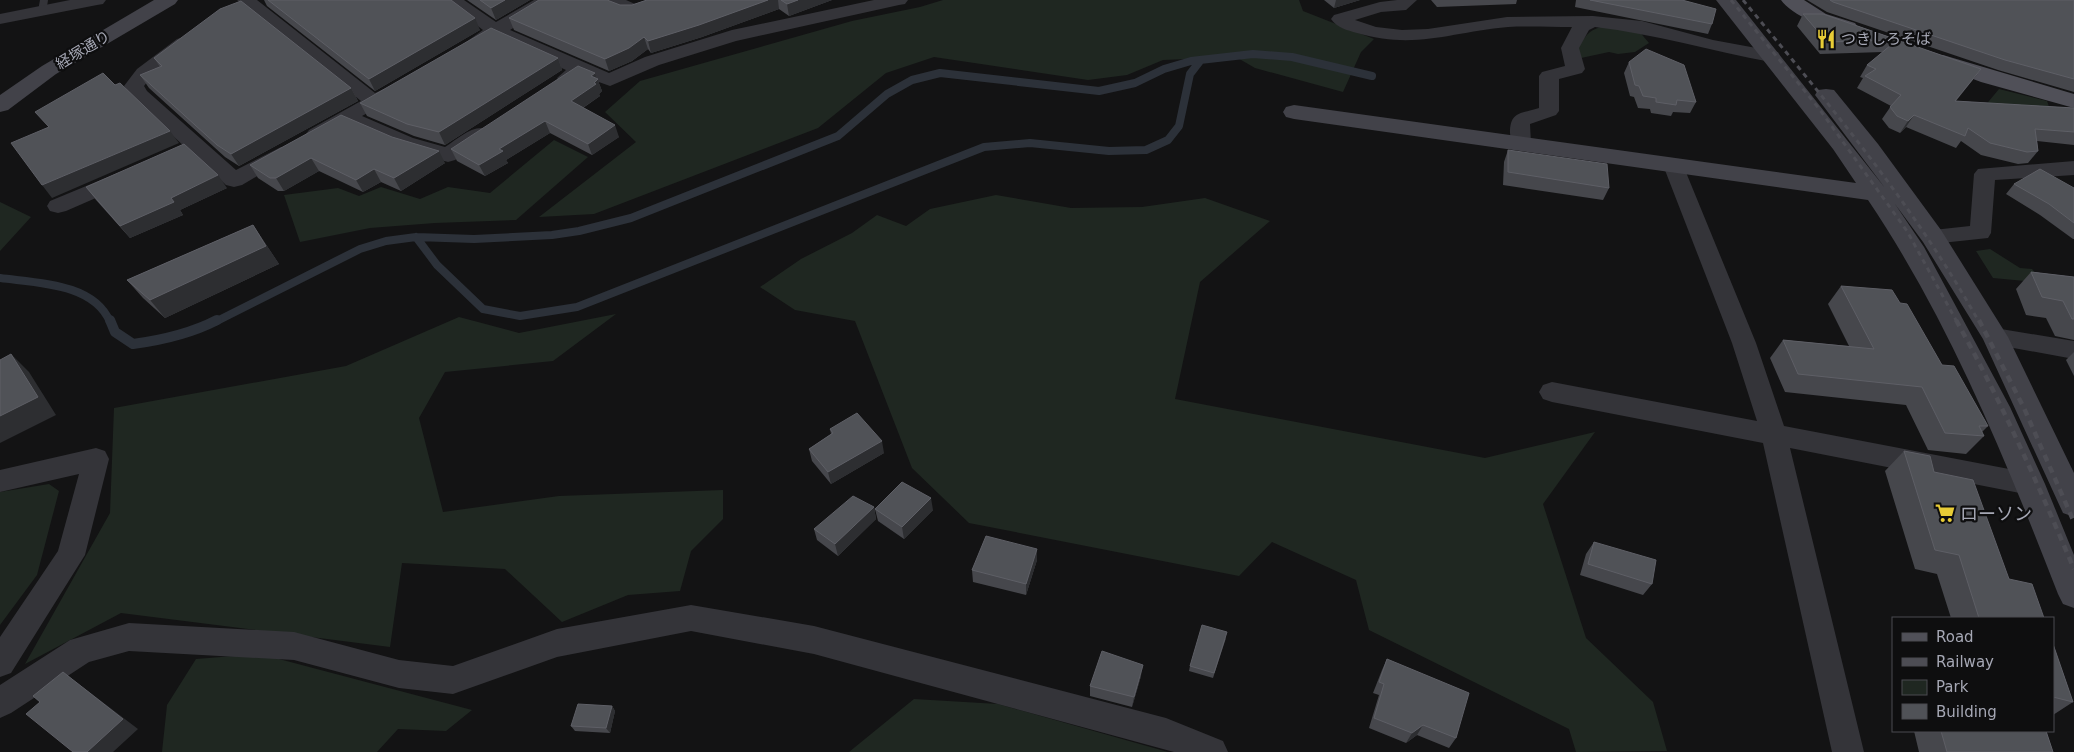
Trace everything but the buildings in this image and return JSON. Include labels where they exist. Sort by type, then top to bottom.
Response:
[{"type":"main road","points":[[1791,0],[1819,18],[1866,34]]},
{"type":"main road","points":[[1923,54],[1989,77],[2074,101]]},
{"type":"street","points":[[0,19],[44,5],[97,0]]},
{"type":"street","name":"経塚通り","points":[[0,104],[49,70],[168,0]]},
{"type":"street","points":[[452,0],[497,31],[580,70],[610,80],[652,61],[732,36],[847,5],[899,0]]},
{"type":"street","points":[[456,54],[547,0]]},
{"type":"street","points":[[610,0],[635,10],[663,0]]},
{"type":"street","points":[[1726,0],[1841,144],[1912,247],[1996,407],[2030,484],[2074,594]]},
{"type":"street","points":[[1747,0],[1864,141],[1932,236],[1995,336],[2074,504]]},
{"type":"street","points":[[1428,35],[1404,3],[1380,7],[1340,19],[1347,24],[1374,32],[1402,36],[1428,35],[1507,22],[1593,21],[1642,27],[1712,45],[1771,56]]},
{"type":"street","points":[[239,4],[374,102]]},
{"type":"street","points":[[1521,144],[1520,121],[1549,111],[1549,76],[1575,70],[1570,48],[1582,26],[1593,21]]},
{"type":"street","points":[[197,34],[144,73],[134,86],[188,149],[234,180],[407,83]]},
{"type":"street","points":[[555,86],[580,70]]},
{"type":"street","points":[[1294,112],[1905,198]]},
{"type":"street","points":[[347,116],[406,143],[448,155],[497,123]]},
{"type":"street","points":[[1673,165],[1744,343],[1774,435],[1848,752]]},
{"type":"street","points":[[1932,236],[1980,232],[1985,174],[2074,168]]},
{"type":"street","points":[[58,206],[136,172]]},
{"type":"street","points":[[1995,336],[2074,350]]},
{"type":"street","points":[[1552,392],[2030,484]]},
{"type":"street","points":[[0,481],[96,459],[71,555],[0,663]]},
{"type":"street","points":[[0,703],[81,650],[129,637],[294,646],[399,674],[453,680],[557,643],[691,618],[814,640],[1166,733],[1212,752]]},
{"type":"green space","points":[[943,0],[1299,0],[1303,11],[1374,39],[1361,52],[1343,92],[1255,68],[1236,57],[1163,60],[1127,75],[1088,80],[934,57],[886,73],[818,128],[594,214],[539,217],[636,142],[605,112],[640,81],[852,21],[920,7]]},
{"type":"green space","points":[[1607,26],[1638,30],[1649,43],[1635,52],[1618,54],[1609,52],[1581,58],[1576,50],[1585,37],[1596,29]]},
{"type":"green space","points":[[1999,89],[2047,101],[2052,115],[1984,107]]},
{"type":"green space","points":[[554,140],[588,157],[516,220],[370,228],[300,242],[284,195],[338,188],[359,196],[381,187],[420,199],[448,187],[490,193]]},
{"type":"green space","points":[[996,195],[1071,208],[1142,207],[1205,198],[1270,221],[1200,282],[1175,399],[1485,458],[1595,432],[1543,504],[1586,638],[1653,702],[1667,751],[1576,752],[1569,729],[1369,630],[1356,580],[1272,542],[1239,576],[969,523],[912,468],[855,321],[795,310],[760,287],[801,259],[852,233],[877,215],[906,226],[930,209]]},
{"type":"green space","points":[[0,202],[31,217],[0,251]]},
{"type":"green space","points":[[1990,249],[2020,268],[2032,269],[2039,278],[2025,281],[1993,278],[1976,251]]},
{"type":"green space","points":[[616,314],[553,361],[445,372],[419,418],[443,512],[559,496],[723,490],[723,519],[691,551],[680,591],[628,595],[562,622],[505,569],[402,563],[390,647],[121,613],[25,664],[110,513],[114,408],[346,366],[459,317],[519,333]]},
{"type":"green space","points":[[49,484],[59,491],[37,575],[0,625],[0,492]]},
{"type":"green space","points":[[260,654],[472,710],[446,731],[398,729],[377,752],[162,752],[167,705],[196,659]]},
{"type":"green space","points":[[914,699],[998,704],[1168,752],[849,752]]},
{"type":"waterway","points":[[416,237],[474,239],[552,235],[579,231],[631,218],[838,136],[887,94],[912,80],[940,73],[1099,91],[1135,83],[1164,69],[1191,61],[1253,54],[1292,57],[1372,76]]},
{"type":"waterway","points":[[416,237],[437,265],[483,309],[520,316],[577,307],[984,147],[1030,143],[1109,151],[1146,150],[1168,140],[1179,126],[1190,74],[1200,61]]},
{"type":"waterway","points":[[215,322],[360,249],[386,241],[416,237]]},
{"type":"waterway","points":[[0,278],[47,284],[78,292],[91,299],[102,309],[110,322]]},
{"type":"waterway","points":[[110,320],[115,332],[133,344],[176,336],[217,320]]},
{"type":"railway","points":[[1731,0],[1820,110],[1907,231],[1957,322]]},
{"type":"railway","points":[[1743,0],[1869,156],[1927,237],[1979,322]]},
{"type":"railway","points":[[1956,320],[2018,443],[2074,569]]},
{"type":"railway","points":[[1979,320],[2024,408],[2074,522]]},
{"type":"place","name":"つきしろそば","points":[[1826,39]]},
{"type":"place","name":"ローソン","points":[[1945,513]]}]
